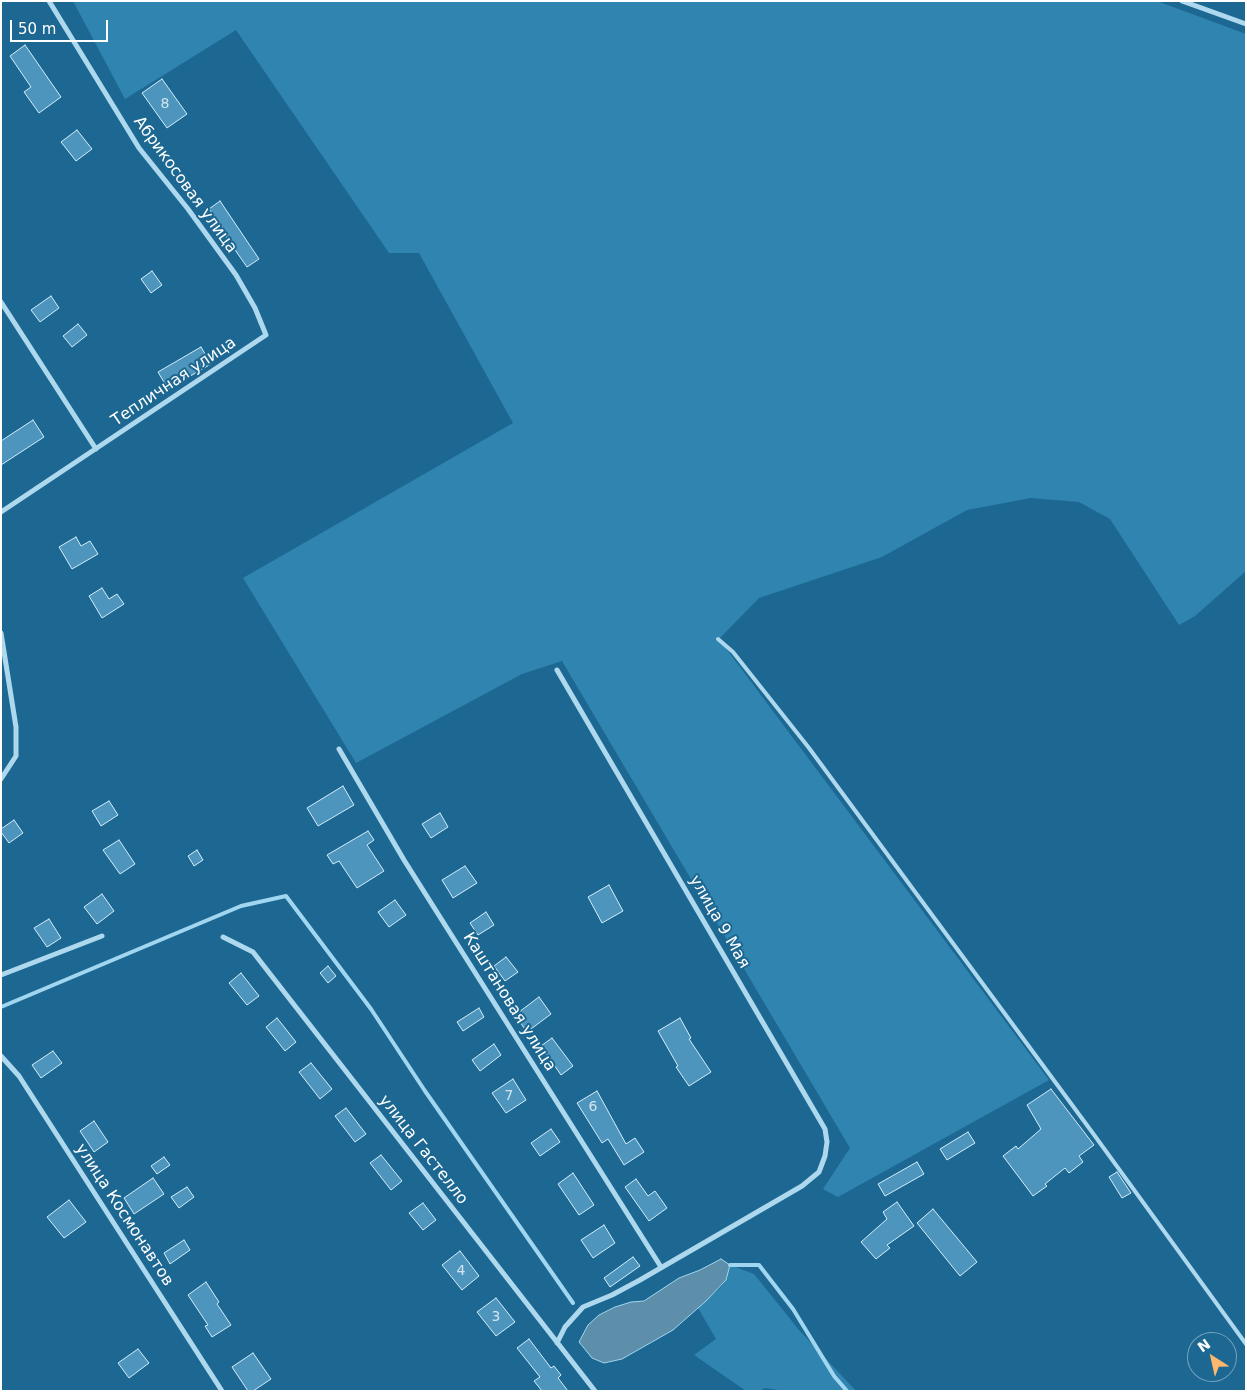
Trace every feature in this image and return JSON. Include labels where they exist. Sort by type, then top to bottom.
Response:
[{"type":"street","name":"Абрикосовая улица","points":[[49,1],[139,148],[188,209],[236,275],[255,308],[266,335]]},
{"type":"street","points":[[1182,1],[1246,24]]},
{"type":"street","points":[[1,302],[96,449]]},
{"type":"street","name":"Тепличная улица","points":[[1,512],[266,335]]},
{"type":"street","points":[[1,634],[16,727],[16,756],[1,779]]},
{"type":"street","name":"улица 9 Мая","points":[[557,670],[825,1129],[827,1142],[825,1156],[819,1172],[802,1186],[661,1268],[612,1295],[583,1307],[565,1326],[557,1343]]},
{"type":"street","name":"Каштановая улица","points":[[338,749],[404,860],[661,1268]]},
{"type":"street","points":[[1,975],[102,936]]},
{"type":"street","name":"улица Гастелло","points":[[223,937],[253,952],[595,1391]]},
{"type":"street","name":"улица Космонавтов","points":[[1,1056],[19,1076],[222,1391]]},
{"type":"lane","points":[[718,639],[733,652],[809,748],[1246,1344]]},
{"type":"shaded area","points":[[73,1],[1157,1],[1246,34],[1246,571],[1195,616],[1179,625],[1110,519],[1079,502],[1031,498],[967,510],[882,557],[759,598],[719,639],[1049,1080],[838,1197],[823,1189],[850,1148],[562,661],[522,674],[356,763],[243,578],[513,423],[419,253],[389,253],[236,30],[125,99]]},
{"type":"shaded area","points":[[721,1259],[730,1265],[726,1280],[706,1301],[673,1330],[622,1359],[604,1363],[592,1358],[579,1342],[588,1325],[599,1315],[631,1302],[644,1301],[679,1278]]},
{"type":"shaded area","points":[[730,1265],[754,1274],[799,1330],[856,1391],[785,1391],[765,1388],[760,1391],[746,1391],[694,1355],[716,1339],[698,1308],[726,1280]]},
{"type":"building","points":[[25,45],[61,97],[39,113],[24,92],[31,87],[10,56]]},
{"type":"building","points":[[162,79],[187,114],[167,128],[142,93]]},
{"type":"building","points":[[77,130],[92,149],[76,161],[61,142]]},
{"type":"building","points":[[220,201],[259,259],[247,267],[226,237],[228,235],[209,209]]},
{"type":"building","points":[[152,271],[162,285],[151,293],[141,279]]},
{"type":"building","points":[[51,296],[59,308],[40,322],[31,310]]},
{"type":"building","points":[[78,324],[87,335],[72,347],[63,336]]},
{"type":"building","points":[[201,347],[211,364],[168,389],[158,372]]},
{"type":"building","points":[[33,420],[44,437],[1,465],[1,441]]},
{"type":"building","points":[[76,537],[81,546],[90,541],[98,554],[72,569],[59,547]]},
{"type":"building","points":[[102,588],[109,599],[117,594],[124,604],[102,618],[89,596]]},
{"type":"building","points":[[343,786],[354,805],[318,826],[307,808]]},
{"type":"building","points":[[109,801],[118,815],[101,826],[92,811]]},
{"type":"building","points":[[440,813],[448,827],[431,838],[422,824]]},
{"type":"building","points":[[14,820],[23,833],[9,843],[1,829]]},
{"type":"building","points":[[368,831],[374,840],[367,845],[384,871],[357,888],[339,861],[333,864],[327,855]]},
{"type":"building","points":[[119,840],[135,864],[120,874],[103,850]]},
{"type":"building","points":[[197,850],[203,860],[194,866],[188,856]]},
{"type":"building","points":[[465,866],[477,883],[453,898],[442,880]]},
{"type":"building","points":[[609,885],[623,911],[602,923],[588,897]]},
{"type":"building","points":[[102,894],[114,911],[97,924],[84,907]]},
{"type":"building","points":[[395,900],[406,915],[389,927],[378,912]]},
{"type":"building","points":[[486,912],[494,925],[478,935],[470,923]]},
{"type":"building","points":[[49,919],[61,938],[47,947],[34,928]]},
{"type":"building","points":[[506,957],[518,972],[505,981],[494,966]]},
{"type":"building","points":[[328,966],[336,976],[328,983],[320,973]]},
{"type":"building","points":[[241,973],[259,996],[247,1005],[229,983]]},
{"type":"building","points":[[539,997],[551,1014],[527,1032],[515,1015]]},
{"type":"building","points":[[479,1008],[484,1017],[463,1031],[457,1022]]},
{"type":"building","points":[[277,1018],[296,1042],[285,1051],[266,1027]]},
{"type":"building","points":[[680,1018],[691,1038],[689,1039],[711,1072],[689,1086],[676,1067],[678,1066],[658,1031]]},
{"type":"building","points":[[552,1038],[573,1066],[561,1075],[541,1046]]},
{"type":"building","points":[[494,1044],[501,1055],[480,1071],[472,1060]]},
{"type":"building","points":[[53,1051],[62,1063],[41,1078],[32,1065]]},
{"type":"building","points":[[311,1063],[332,1089],[320,1099],[299,1072]]},
{"type":"building","points":[[513,1079],[526,1100],[506,1113],[492,1093]]},
{"type":"building","points":[[1051,1089],[1094,1145],[1079,1156],[1083,1162],[1069,1173],[1065,1168],[1045,1184],[1047,1186],[1033,1196],[1003,1156],[1016,1146],[1018,1149],[1041,1129],[1027,1105]]},
{"type":"building","points":[[597,1091],[626,1144],[635,1138],[644,1152],[624,1165],[608,1139],[602,1143],[577,1103]]},
{"type":"building","points":[[346,1108],[366,1134],[355,1142],[335,1116]]},
{"type":"building","points":[[94,1121],[108,1142],[94,1152],[80,1131]]},
{"type":"building","points":[[551,1129],[560,1142],[540,1156],[531,1143]]},
{"type":"building","points":[[968,1132],[975,1143],[947,1160],[940,1149]]},
{"type":"building","points":[[381,1155],[402,1181],[391,1190],[370,1163]]},
{"type":"building","points":[[164,1157],[170,1165],[157,1174],[151,1166]]},
{"type":"building","points":[[917,1162],[924,1174],[885,1196],[878,1184]]},
{"type":"building","points":[[1117,1172],[1131,1193],[1122,1198],[1109,1177]]},
{"type":"building","points":[[573,1173],[594,1205],[579,1215],[558,1184]]},
{"type":"building","points":[[153,1178],[164,1194],[134,1214],[124,1198]]},
{"type":"building","points":[[636,1179],[648,1196],[655,1191],[667,1208],[649,1221],[625,1187]]},
{"type":"building","points":[[187,1187],[194,1197],[179,1208],[171,1197]]},
{"type":"building","points":[[69,1200],[86,1222],[64,1238],[47,1217]]},
{"type":"building","points":[[897,1202],[914,1226],[887,1245],[890,1248],[876,1259],[861,1242],[887,1219],[883,1212]]},
{"type":"building","points":[[423,1203],[436,1220],[423,1230],[409,1213]]},
{"type":"building","points":[[933,1209],[977,1262],[960,1276],[917,1223]]},
{"type":"building","points":[[604,1225],[615,1243],[593,1258],[581,1240]]},
{"type":"building","points":[[184,1240],[190,1250],[170,1264],[164,1253]]},
{"type":"building","points":[[460,1251],[479,1276],[462,1290],[442,1265]]},
{"type":"building","points":[[633,1257],[640,1266],[610,1287],[604,1278]]},
{"type":"building","points":[[206,1282],[219,1302],[217,1304],[231,1325],[212,1337],[205,1326],[208,1325],[188,1295]]},
{"type":"building","points":[[496,1298],[515,1322],[496,1336],[477,1312]]},
{"type":"building","points":[[529,1339],[551,1368],[554,1366],[561,1375],[558,1378],[568,1391],[542,1391],[534,1381],[540,1377],[517,1348]]},
{"type":"building","points":[[138,1349],[149,1363],[129,1378],[118,1363]]},
{"type":"building","points":[[253,1353],[271,1379],[253,1391],[248,1391],[232,1367]]},
{"type":"waterway","points":[[1,1007],[241,906],[286,896],[371,1009],[425,1091],[573,1303]]},
{"type":"waterway","points":[[730,1265],[759,1265],[793,1309],[834,1376],[847,1391]]}]
